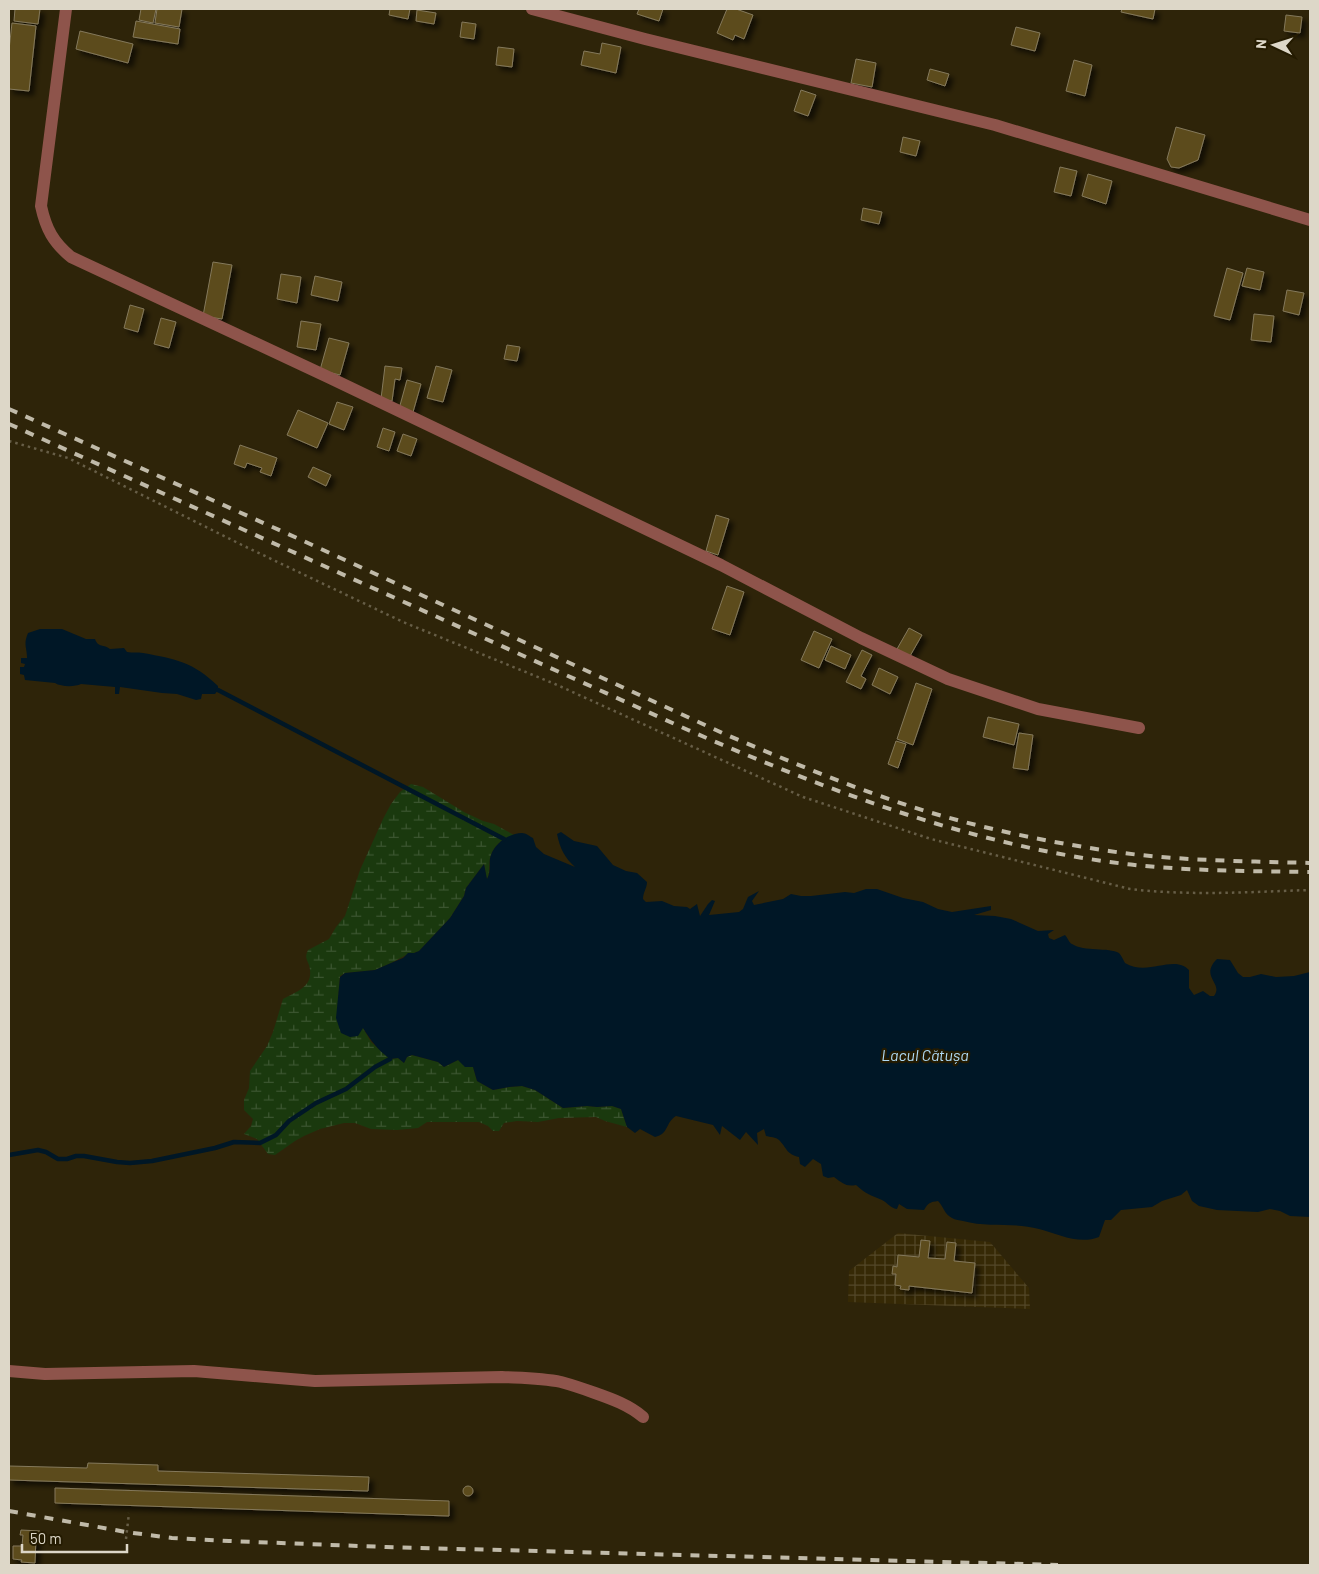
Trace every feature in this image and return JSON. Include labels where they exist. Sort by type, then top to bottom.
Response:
[{"type":"street","points":[[66,9],[41,206],[49,232],[59,246],[71,257],[328,377],[712,561],[861,638],[948,679],[1038,708],[1139,728]]},
{"type":"street","points":[[532,9],[645,39],[995,125],[1310,220]]},
{"type":"street","points":[[9,1371],[45,1374],[194,1371],[315,1381],[488,1377],[526,1378],[560,1382],[603,1396],[628,1406],[643,1417]]},
{"type":"path","points":[[9,441],[68,458],[242,545],[404,622],[555,684],[803,796],[931,839],[1130,889],[1184,893],[1310,890]]},
{"type":"path","points":[[126,1539],[129,1513]]},
{"type":"shaded area","points":[[898,1233],[990,1242],[1029,1288],[1030,1309],[848,1302],[849,1271]]},
{"type":"green space","points":[[411,784],[423,787],[464,812],[494,824],[514,835],[500,842],[492,851],[487,880],[484,864],[466,888],[464,896],[450,918],[419,951],[408,954],[375,970],[345,973],[340,976],[338,1000],[363,1028],[371,1042],[390,1059],[398,1058],[404,1063],[407,1057],[412,1055],[438,1062],[444,1067],[458,1060],[473,1067],[477,1081],[493,1090],[522,1086],[535,1090],[563,1108],[612,1106],[621,1109],[627,1127],[596,1117],[559,1118],[538,1122],[517,1121],[504,1123],[499,1131],[493,1131],[488,1126],[479,1122],[427,1122],[418,1128],[397,1130],[371,1129],[355,1123],[344,1123],[320,1129],[304,1136],[275,1155],[268,1154],[257,1139],[244,1134],[251,1126],[253,1119],[244,1110],[244,1100],[249,1088],[250,1071],[267,1046],[283,999],[304,987],[310,978],[309,965],[306,958],[308,950],[329,939],[345,916],[360,870],[383,819],[400,792]]},
{"type":"water","points":[[40,629],[62,629],[86,639],[95,639],[99,645],[110,649],[124,648],[127,652],[155,655],[184,663],[209,678],[218,686],[218,690],[215,694],[202,694],[201,699],[196,700],[177,694],[120,687],[119,694],[115,694],[115,687],[81,684],[64,686],[55,683],[25,680],[24,675],[20,674],[20,667],[24,667],[25,664],[21,663],[21,658],[27,658],[25,643],[28,633]]},
{"type":"water","name":"Lacul Cătușa","points":[[561,832],[574,841],[597,846],[613,865],[626,871],[637,873],[647,882],[643,899],[646,902],[662,901],[674,906],[690,909],[697,904],[700,916],[712,900],[715,901],[709,915],[739,912],[743,909],[748,897],[759,891],[752,901],[754,905],[783,899],[791,894],[811,896],[845,892],[854,893],[866,889],[877,889],[952,912],[991,906],[991,910],[974,915],[1011,919],[1038,931],[1054,930],[1048,934],[1049,938],[1054,940],[1065,935],[1071,943],[1077,946],[1115,951],[1120,954],[1125,963],[1134,967],[1142,968],[1168,964],[1183,966],[1189,970],[1189,988],[1194,995],[1203,991],[1210,996],[1214,996],[1216,987],[1210,971],[1217,959],[1230,960],[1238,973],[1243,977],[1261,974],[1276,977],[1294,976],[1310,972],[1310,1217],[1290,1216],[1270,1209],[1258,1212],[1217,1210],[1199,1206],[1192,1201],[1187,1190],[1181,1195],[1162,1201],[1152,1207],[1121,1210],[1111,1220],[1105,1220],[1099,1237],[1084,1240],[1069,1238],[1030,1227],[982,1224],[956,1220],[947,1214],[938,1201],[930,1203],[924,1210],[907,1209],[899,1204],[897,1209],[856,1185],[847,1185],[834,1177],[828,1178],[823,1176],[821,1164],[813,1159],[805,1167],[800,1164],[799,1157],[789,1152],[778,1139],[766,1136],[764,1129],[757,1133],[758,1145],[746,1132],[740,1140],[722,1126],[720,1135],[713,1125],[676,1116],[659,1136],[655,1137],[640,1129],[635,1133],[627,1127],[621,1109],[612,1106],[563,1108],[535,1090],[522,1086],[493,1090],[477,1081],[473,1067],[465,1067],[458,1060],[444,1067],[438,1062],[412,1055],[407,1057],[404,1063],[398,1058],[390,1059],[386,1056],[375,1045],[363,1028],[358,1036],[350,1037],[341,1033],[336,1018],[340,977],[345,973],[375,970],[403,958],[408,953],[419,951],[450,918],[464,896],[466,888],[484,864],[487,879],[493,851],[499,843],[508,837],[517,833],[526,834],[533,838],[536,847],[544,854],[575,867],[561,849],[557,834]]},
{"type":"building","points":[[15,9],[40,9],[38,24],[14,21]]},
{"type":"building","points":[[141,9],[156,9],[153,23],[139,20]]},
{"type":"building","points":[[157,9],[182,9],[179,27],[155,23]]},
{"type":"building","points":[[390,9],[410,9],[408,19],[389,15]]},
{"type":"building","points":[[639,9],[663,9],[659,21],[637,14]]},
{"type":"building","points":[[727,9],[736,9],[753,15],[744,39],[735,35],[733,40],[717,33]]},
{"type":"building","points":[[1122,9],[1155,9],[1153,19],[1121,12]]},
{"type":"building","points":[[417,10],[436,13],[434,24],[416,21]]},
{"type":"building","points":[[1286,15],[1302,17],[1300,33],[1284,31]]},
{"type":"building","points":[[136,21],[180,29],[178,44],[133,37]]},
{"type":"building","points":[[462,22],[476,24],[474,39],[460,37]]},
{"type":"building","points":[[12,23],[36,26],[29,91],[9,89],[9,50]]},
{"type":"building","points":[[1016,27],[1040,33],[1035,51],[1011,45]]},
{"type":"building","points":[[80,31],[133,44],[128,63],[76,49]]},
{"type":"building","points":[[602,43],[621,47],[616,73],[581,65],[584,51],[600,54]]},
{"type":"building","points":[[498,47],[514,49],[512,67],[496,65]]},
{"type":"building","points":[[856,59],[876,63],[872,87],[851,83]]},
{"type":"building","points":[[1074,60],[1092,65],[1085,96],[1066,91]]},
{"type":"building","points":[[930,69],[949,74],[945,86],[927,80]]},
{"type":"building","points":[[801,90],[816,95],[808,116],[794,111]]},
{"type":"building","points":[[1176,127],[1205,135],[1198,160],[1179,168],[1171,167],[1167,159]]},
{"type":"building","points":[[903,137],[920,141],[916,156],[900,152]]},
{"type":"building","points":[[1060,167],[1077,171],[1071,196],[1054,192]]},
{"type":"building","points":[[1088,174],[1112,181],[1106,204],[1082,196]]},
{"type":"building","points":[[863,208],[882,212],[879,224],[861,220]]},
{"type":"building","points":[[213,262],[232,265],[222,319],[203,316]]},
{"type":"building","points":[[1227,268],[1243,273],[1230,320],[1214,316]]},
{"type":"building","points":[[1247,268],[1264,272],[1260,290],[1242,286]]},
{"type":"building","points":[[281,274],[301,277],[297,303],[277,299]]},
{"type":"building","points":[[315,276],[342,282],[338,301],[311,295]]},
{"type":"building","points":[[1287,290],[1304,293],[1299,315],[1283,311]]},
{"type":"building","points":[[130,305],[144,309],[138,332],[124,328]]},
{"type":"building","points":[[1254,314],[1274,316],[1271,342],[1251,340]]},
{"type":"building","points":[[161,318],[176,322],[169,348],[154,344]]},
{"type":"building","points":[[301,321],[321,324],[316,350],[297,347]]},
{"type":"building","points":[[329,338],[349,343],[340,375],[320,370]]},
{"type":"building","points":[[507,345],[520,347],[517,361],[504,359]]},
{"type":"building","points":[[385,366],[402,368],[400,380],[395,379],[392,401],[381,399]]},
{"type":"building","points":[[436,366],[452,370],[443,402],[427,398]]},
{"type":"building","points":[[407,380],[421,384],[413,412],[399,409]]},
{"type":"building","points":[[337,402],[353,407],[344,430],[329,424]]},
{"type":"building","points":[[298,410],[328,423],[317,448],[287,435]]},
{"type":"building","points":[[383,428],[395,432],[389,451],[377,447]]},
{"type":"building","points":[[403,434],[417,439],[411,456],[397,451]]},
{"type":"building","points":[[240,445],[277,458],[271,476],[260,472],[262,468],[247,463],[245,468],[234,464]]},
{"type":"building","points":[[313,467],[331,475],[326,486],[308,477]]},
{"type":"building","points":[[716,515],[729,519],[718,555],[706,551]]},
{"type":"building","points":[[727,586],[744,592],[730,635],[712,629]]},
{"type":"building","points":[[909,628],[922,635],[910,656],[897,649]]},
{"type":"building","points":[[814,631],[832,639],[819,668],[801,660]]},
{"type":"building","points":[[831,646],[851,655],[845,669],[825,660]]},
{"type":"building","points":[[862,650],[872,655],[861,676],[866,679],[861,689],[846,682]]},
{"type":"building","points":[[879,668],[898,677],[890,694],[872,685]]},
{"type":"building","points":[[916,683],[932,689],[913,745],[897,739]]},
{"type":"building","points":[[988,717],[1019,724],[1014,745],[983,737]]},
{"type":"building","points":[[1019,733],[1033,735],[1028,770],[1013,768]]},
{"type":"building","points":[[896,741],[906,744],[898,768],[888,764]]},
{"type":"building","points":[[921,1240],[930,1241],[928,1258],[945,1259],[947,1242],[956,1243],[954,1261],[975,1263],[972,1293],[909,1286],[909,1290],[900,1289],[901,1286],[895,1285],[896,1274],[892,1274],[893,1266],[897,1267],[898,1255],[919,1257]]},
{"type":"building","points":[[88,1463],[158,1465],[158,1471],[369,1477],[368,1491],[9,1480],[9,1466],[87,1468]]},
{"type":"building","points":[[466,1486],[470,1486],[473,1491],[472,1495],[466,1496],[463,1493],[463,1489]]},
{"type":"building","points":[[55,1488],[449,1501],[449,1516],[55,1503]]},
{"type":"building","points":[[21,1530],[40,1531],[39,1536],[36,1536],[35,1563],[21,1562],[22,1560],[13,1559],[13,1546],[22,1546],[23,1535],[20,1535]]},
{"type":"waterway","points":[[218,690],[504,839]]},
{"type":"waterway","points":[[9,1155],[38,1150],[58,1159],[84,1156],[130,1163],[152,1161],[215,1148],[234,1142],[260,1143],[276,1135],[289,1121],[316,1103],[346,1089],[375,1067],[390,1059]]},
{"type":"railway","points":[[9,409],[297,538],[729,736],[880,796],[976,825],[1042,840],[1109,851],[1184,859],[1310,863]]},
{"type":"railway","points":[[9,424],[688,730],[791,773],[895,811],[1001,841],[1055,853],[1110,862],[1185,869],[1310,872]]},
{"type":"railway","points":[[9,1511],[126,1532],[172,1538],[229,1541],[1058,1565]]}]
